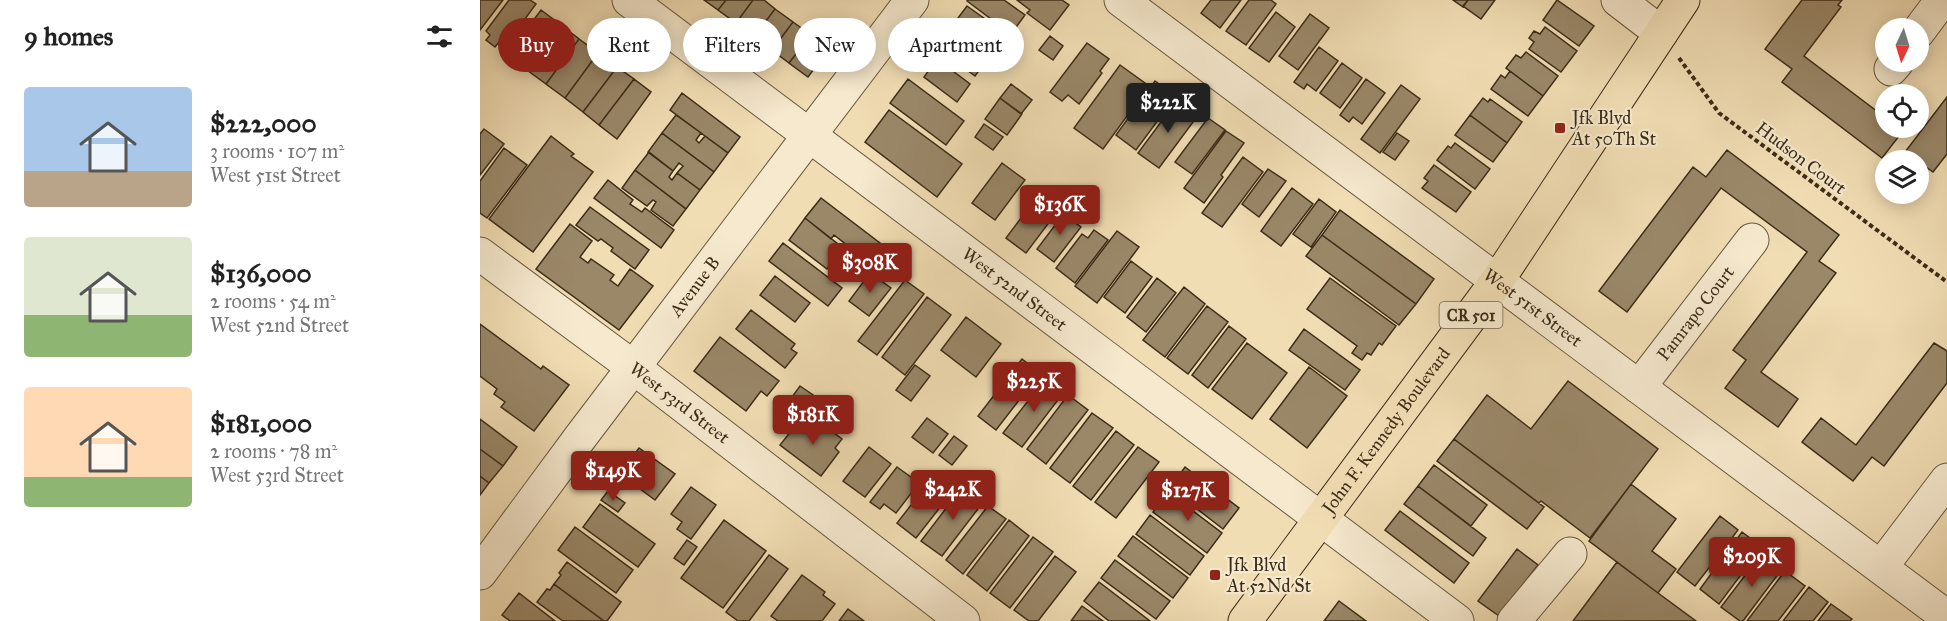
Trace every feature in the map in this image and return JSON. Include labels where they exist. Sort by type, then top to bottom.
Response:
[{"type":"main road","name":"John F. Kennedy Boulevard","points":[[1245,621],[1497,281],[1683,0]]},
{"type":"street","name":"West 52nd Street","points":[[629,0],[1456,621]]},
{"type":"street","name":"Avenue B","points":[[480,573],[633,367],[912,0]]},
{"type":"street","name":"West 51st Street","points":[[1120,0],[1947,616]]},
{"type":"street","points":[[1618,0],[1661,33]]},
{"type":"street","points":[[1928,18],[1942,0]]},
{"type":"street","name":"Pamrapo Court","points":[[1640,387],[1752,240]]},
{"type":"street","name":"West 53rd Street","points":[[480,254],[633,367],[963,621]]},
{"type":"street","points":[[1881,567],[1947,480]]},
{"type":"street","points":[[1514,621],[1570,554]]},
{"type":"path","name":"Hudson Court","points":[[1661,33],[1719,113],[1947,282]]},
{"type":"building","points":[[480,0],[503,0],[480,30]]},
{"type":"building","points":[[509,0],[530,0],[536,4],[526,18],[498,18],[498,43],[495,47],[486,40],[490,35],[486,31]]},
{"type":"building","points":[[704,0],[726,0],[718,10]]},
{"type":"building","points":[[726,0],[753,0],[740,18],[729,18],[718,10]]},
{"type":"building","points":[[753,0],[764,0],[775,9],[768,18],[740,18]]},
{"type":"building","points":[[1004,0],[1025,15],[1023,18],[990,18],[967,1]]},
{"type":"building","points":[[1017,0],[1062,0],[1069,5],[1050,30],[1027,13],[1030,10]]},
{"type":"building","points":[[1211,0],[1241,0],[1220,28],[1201,13]]},
{"type":"building","points":[[1249,0],[1271,0],[1276,4],[1246,45],[1226,31]]},
{"type":"building","points":[[1453,0],[1468,0],[1463,7]]},
{"type":"building","points":[[1468,0],[1495,0],[1481,19],[1463,6]]},
{"type":"building","points":[[1557,0],[1594,26],[1579,46],[1543,20]]},
{"type":"building","points":[[1802,0],[1842,0],[1838,5],[1841,7],[1804,56],[1875,110],[1875,138],[1898,138],[1888,150],[1875,150],[1875,153],[1782,82],[1792,69],[1765,49]]},
{"type":"building","points":[[967,6],[984,18],[958,18]]},
{"type":"building","points":[[775,9],[793,22],[782,37],[782,18],[768,18]]},
{"type":"building","points":[[541,10],[552,18],[535,18]]},
{"type":"building","points":[[1276,12],[1295,27],[1269,62],[1249,48]]},
{"type":"building","points":[[1310,14],[1329,28],[1298,70],[1279,56]]},
{"type":"building","points":[[794,23],[794,57],[789,63],[782,58],[782,37]]},
{"type":"building","points":[[1545,27],[1577,51],[1561,72],[1529,49],[1534,42],[1529,38],[1534,31],[1540,34]]},
{"type":"building","points":[[1050,36],[1063,46],[1053,60],[1039,50]]},
{"type":"building","points":[[579,39],[587,45],[587,68],[565,98],[546,84],[555,72],[575,72],[575,44]]},
{"type":"building","points":[[1087,43],[1109,59],[1100,71],[1102,73],[1079,104],[1068,95],[1062,101],[1050,92]]},
{"type":"building","points":[[1319,47],[1338,61],[1316,91],[1307,84],[1304,89],[1294,82]]},
{"type":"building","points":[[1526,52],[1558,76],[1543,96],[1506,68],[1516,55],[1521,58]]},
{"type":"building","points":[[794,57],[794,67],[789,63]]},
{"type":"building","points":[[1342,63],[1362,78],[1340,108],[1320,93]]},
{"type":"building","points":[[1120,65],[1149,86],[1103,149],[1074,128]]},
{"type":"building","points":[[587,68],[587,72],[613,72],[583,112],[565,98]]},
{"type":"building","points":[[1510,71],[1543,96],[1528,116],[1491,89],[1501,75],[1505,78]]},
{"type":"building","points":[[530,72],[555,72],[546,84]]},
{"type":"building","points":[[613,72],[624,72],[634,79],[599,125],[583,112]]},
{"type":"building","points":[[801,72],[812,72],[808,77]]},
{"type":"building","points":[[928,72],[954,72],[970,84],[957,102],[924,77]]},
{"type":"building","points":[[634,79],[651,92],[617,139],[599,125]]},
{"type":"building","points":[[908,79],[964,121],[946,145],[890,103]]},
{"type":"building","points":[[1366,79],[1385,93],[1362,124],[1353,117],[1349,122],[1340,115]]},
{"type":"building","points":[[1155,81],[1176,96],[1136,150],[1116,135]]},
{"type":"building","points":[[1011,84],[1032,100],[1021,114],[1000,98]]},
{"type":"building","points":[[1401,85],[1420,99],[1380,153],[1361,139]]},
{"type":"building","points":[[682,93],[740,137],[728,153],[670,110]]},
{"type":"building","points":[[1947,97],[1947,154],[1933,172],[1929,169],[1929,150],[1907,150],[1916,138],[1929,138],[1929,121]]},
{"type":"building","points":[[1000,98],[1022,114],[1007,135],[985,119]]},
{"type":"building","points":[[1483,98],[1488,102],[1490,99],[1522,122],[1507,143],[1470,115]]},
{"type":"building","points":[[1178,99],[1199,114],[1159,168],[1138,153]]},
{"type":"building","points":[[889,110],[962,164],[937,197],[865,142]]},
{"type":"building","points":[[676,115],[701,133],[696,140],[699,143],[705,136],[728,153],[714,172],[662,133]]},
{"type":"building","points":[[1470,115],[1507,143],[1493,162],[1455,135]]},
{"type":"building","points":[[1208,118],[1225,130],[1192,174],[1175,162]]},
{"type":"building","points":[[984,124],[1003,137],[993,150],[975,137]]},
{"type":"building","points":[[484,129],[504,144],[480,175],[480,134]]},
{"type":"building","points":[[1226,131],[1244,143],[1204,203],[1184,188]]},
{"type":"building","points":[[662,133],[714,172],[700,190],[677,173],[683,166],[679,163],[673,171],[648,152]]},
{"type":"building","points":[[1397,133],[1409,141],[1395,160],[1383,152]]},
{"type":"building","points":[[551,136],[574,154],[571,156],[593,172],[533,252],[489,219]]},
{"type":"building","points":[[1455,143],[1490,169],[1475,189],[1437,160],[1448,146],[1451,148]]},
{"type":"building","points":[[504,148],[527,165],[487,218],[480,213],[480,181]]},
{"type":"building","points":[[1727,150],[1839,235],[1819,261],[1836,273],[1761,372],[1798,399],[1778,427],[1725,388],[1746,360],[1733,350],[1807,252],[1721,188],[1627,312],[1599,291],[1693,167],[1706,177]]},
{"type":"building","points":[[649,152],[673,171],[669,177],[672,180],[677,173],[700,190],[686,209],[635,170]]},
{"type":"building","points":[[1243,157],[1263,172],[1222,227],[1202,213]]},
{"type":"building","points":[[1002,163],[1025,180],[995,220],[972,203]]},
{"type":"building","points":[[1434,165],[1471,192],[1456,212],[1422,188],[1428,181],[1424,178]]},
{"type":"building","points":[[1268,169],[1286,181],[1259,217],[1242,204]]},
{"type":"building","points":[[635,170],[686,209],[673,226],[651,210],[656,202],[653,200],[647,206],[622,188]]},
{"type":"building","points":[[608,180],[633,200],[630,204],[642,212],[645,208],[674,230],[661,248],[594,198]]},
{"type":"building","points":[[1292,188],[1313,204],[1281,246],[1261,231]]},
{"type":"building","points":[[1040,193],[1060,208],[1026,253],[1006,238]]},
{"type":"building","points":[[821,198],[901,259],[885,279],[859,259],[861,256],[834,235],[831,239],[805,218]]},
{"type":"building","points":[[1319,199],[1336,212],[1311,247],[1293,234]]},
{"type":"building","points":[[590,207],[649,250],[635,269],[611,251],[613,248],[601,239],[598,241],[576,225]]},
{"type":"building","points":[[1068,208],[1077,215],[1073,221],[1081,227],[1054,262],[1037,249]]},
{"type":"building","points":[[1340,210],[1434,279],[1416,304],[1322,235]]},
{"type":"building","points":[[805,218],[843,248],[827,269],[789,240]]},
{"type":"building","points":[[570,224],[592,241],[580,257],[588,263],[591,259],[614,275],[610,280],[618,286],[630,269],[653,286],[619,330],[536,269]]},
{"type":"building","points":[[1094,230],[1108,240],[1075,283],[1056,268],[1082,234],[1088,238]]},
{"type":"building","points":[[1117,231],[1139,247],[1097,303],[1075,286]]},
{"type":"building","points":[[1322,235],[1416,304],[1399,325],[1306,256]]},
{"type":"building","points":[[783,243],[842,288],[828,306],[769,261]]},
{"type":"building","points":[[1131,261],[1152,277],[1125,313],[1104,297]]},
{"type":"building","points":[[870,273],[891,288],[869,316],[849,301]]},
{"type":"building","points":[[775,276],[810,303],[795,322],[760,295]]},
{"type":"building","points":[[1157,278],[1176,293],[1146,332],[1127,317]]},
{"type":"building","points":[[1330,278],[1396,326],[1382,345],[1379,343],[1371,355],[1367,353],[1362,360],[1352,353],[1357,346],[1307,309]]},
{"type":"building","points":[[905,280],[924,294],[877,355],[858,341]]},
{"type":"building","points":[[1184,287],[1205,304],[1165,357],[1143,340]]},
{"type":"building","points":[[927,297],[951,315],[905,375],[882,357]]},
{"type":"building","points":[[1207,306],[1228,322],[1188,374],[1167,358]]},
{"type":"building","points":[[751,310],[795,344],[791,349],[797,353],[785,368],[736,329]]},
{"type":"building","points":[[966,317],[1001,344],[976,377],[941,350]]},
{"type":"building","points":[[480,324],[541,369],[543,366],[569,385],[534,431],[501,407],[505,402],[494,394],[497,389],[480,376]]},
{"type":"building","points":[[1229,326],[1246,339],[1208,388],[1192,375]]},
{"type":"building","points":[[1304,329],[1360,370],[1345,390],[1289,350]]},
{"type":"building","points":[[720,337],[779,381],[767,396],[761,391],[746,411],[694,371]]},
{"type":"building","points":[[1247,343],[1287,373],[1252,419],[1212,389]]},
{"type":"building","points":[[1934,343],[1947,351],[1947,383],[1884,466],[1872,457],[1853,481],[1802,442],[1821,418],[1856,445]]},
{"type":"building","points":[[1022,359],[1040,373],[996,430],[978,416]]},
{"type":"building","points":[[915,365],[930,376],[911,401],[896,390]]},
{"type":"building","points":[[1309,367],[1347,396],[1307,448],[1270,419]]},
{"type":"building","points":[[1046,378],[1064,392],[1022,447],[1003,433]]},
{"type":"building","points":[[1568,381],[1658,449],[1590,538],[1454,439],[1487,395],[1531,429]]},
{"type":"building","points":[[800,386],[813,395],[796,417],[784,408]]},
{"type":"building","points":[[1068,395],[1088,410],[1046,464],[1027,449]]},
{"type":"building","points":[[1092,413],[1113,428],[1070,483],[1050,468]]},
{"type":"building","points":[[927,418],[948,434],[933,453],[912,437]]},
{"type":"building","points":[[480,419],[517,447],[503,466],[480,449]]},
{"type":"building","points":[[799,421],[811,430],[818,421],[842,439],[835,448],[839,452],[821,476],[780,445]]},
{"type":"building","points":[[1116,431],[1134,445],[1091,500],[1073,486]]},
{"type":"building","points":[[954,436],[967,446],[952,465],[939,455]]},
{"type":"building","points":[[1454,439],[1544,507],[1527,529],[1437,461]]},
{"type":"building","points":[[869,447],[891,464],[865,497],[843,481]]},
{"type":"building","points":[[1138,447],[1159,462],[1116,518],[1095,502]]},
{"type":"building","points":[[639,448],[675,474],[655,500],[620,474]]},
{"type":"building","points":[[480,449],[503,466],[489,483],[480,476]]},
{"type":"building","points":[[1434,465],[1487,505],[1471,526],[1418,486]]},
{"type":"building","points":[[897,467],[919,483],[896,513],[884,504],[880,509],[870,502]]},
{"type":"building","points":[[1185,467],[1239,508],[1223,529],[1170,488]]},
{"type":"building","points":[[480,476],[489,483],[480,495]]},
{"type":"building","points":[[1631,484],[1676,519],[1652,551],[1676,569],[1658,593],[1589,541]]},
{"type":"building","points":[[964,485],[984,501],[942,556],[921,541]]},
{"type":"building","points":[[926,486],[945,501],[916,538],[897,523]]},
{"type":"building","points":[[1418,486],[1486,538],[1473,556],[1404,504]]},
{"type":"building","points":[[691,487],[716,505],[691,539],[677,529],[682,522],[671,514]]},
{"type":"building","points":[[608,491],[625,503],[618,512],[601,500]]},
{"type":"building","points":[[1168,492],[1222,533],[1207,553],[1153,512]]},
{"type":"building","points":[[600,504],[655,544],[638,567],[583,527]]},
{"type":"building","points":[[988,506],[1006,519],[963,574],[946,560]]},
{"type":"building","points":[[1400,511],[1469,563],[1454,583],[1385,530]]},
{"type":"building","points":[[1150,515],[1204,556],[1190,575],[1136,534]]},
{"type":"building","points":[[1720,516],[1738,530],[1695,586],[1677,572]]},
{"type":"building","points":[[724,520],[766,551],[723,608],[681,578]]},
{"type":"building","points":[[1009,520],[1029,536],[987,591],[967,575]]},
{"type":"building","points":[[575,527],[633,570],[616,593],[558,550]]},
{"type":"building","points":[[1742,532],[1762,547],[1719,604],[1700,589]]},
{"type":"building","points":[[1133,536],[1188,578],[1173,598],[1118,556]]},
{"type":"building","points":[[1033,537],[1053,552],[1010,608],[990,593]]},
{"type":"building","points":[[687,540],[697,547],[684,565],[674,558]]},
{"type":"building","points":[[1517,549],[1538,565],[1499,616],[1478,601]]},
{"type":"building","points":[[1762,553],[1782,569],[1743,621],[1740,621],[1721,607]]},
{"type":"building","points":[[769,555],[788,569],[749,621],[738,621],[726,612]]},
{"type":"building","points":[[1055,556],[1076,572],[1038,621],[1029,621],[1014,610]]},
{"type":"building","points":[[1115,560],[1170,601],[1156,619],[1101,578]]},
{"type":"building","points":[[567,562],[621,602],[607,621],[554,584]]},
{"type":"building","points":[[1617,562],[1658,593],[1696,621],[1573,621]]},
{"type":"building","points":[[1785,571],[1805,586],[1778,621],[1747,621]]},
{"type":"building","points":[[802,575],[825,592],[823,595],[835,604],[822,621],[778,621],[771,616]]},
{"type":"building","points":[[1099,582],[1150,621],[1109,621],[1084,601]]},
{"type":"building","points":[[554,584],[604,621],[563,621],[537,602]]},
{"type":"building","points":[[1809,587],[1828,602],[1813,621],[1783,621]]},
{"type":"building","points":[[519,593],[555,621],[510,621],[502,615]]},
{"type":"building","points":[[1339,601],[1366,621],[1324,621]]},
{"type":"building","points":[[1831,604],[1852,619],[1850,621],[1818,621]]},
{"type":"building","points":[[1082,606],[1103,621],[1071,621]]},
{"type":"building","points":[[848,609],[864,621],[839,621]]},
{"type":"place","name":"Jfk Blvd At 50Th St","points":[[1560,128]]},
{"type":"place","name":"Jfk Blvd At 52Nd St","points":[[1215,575]]}]
